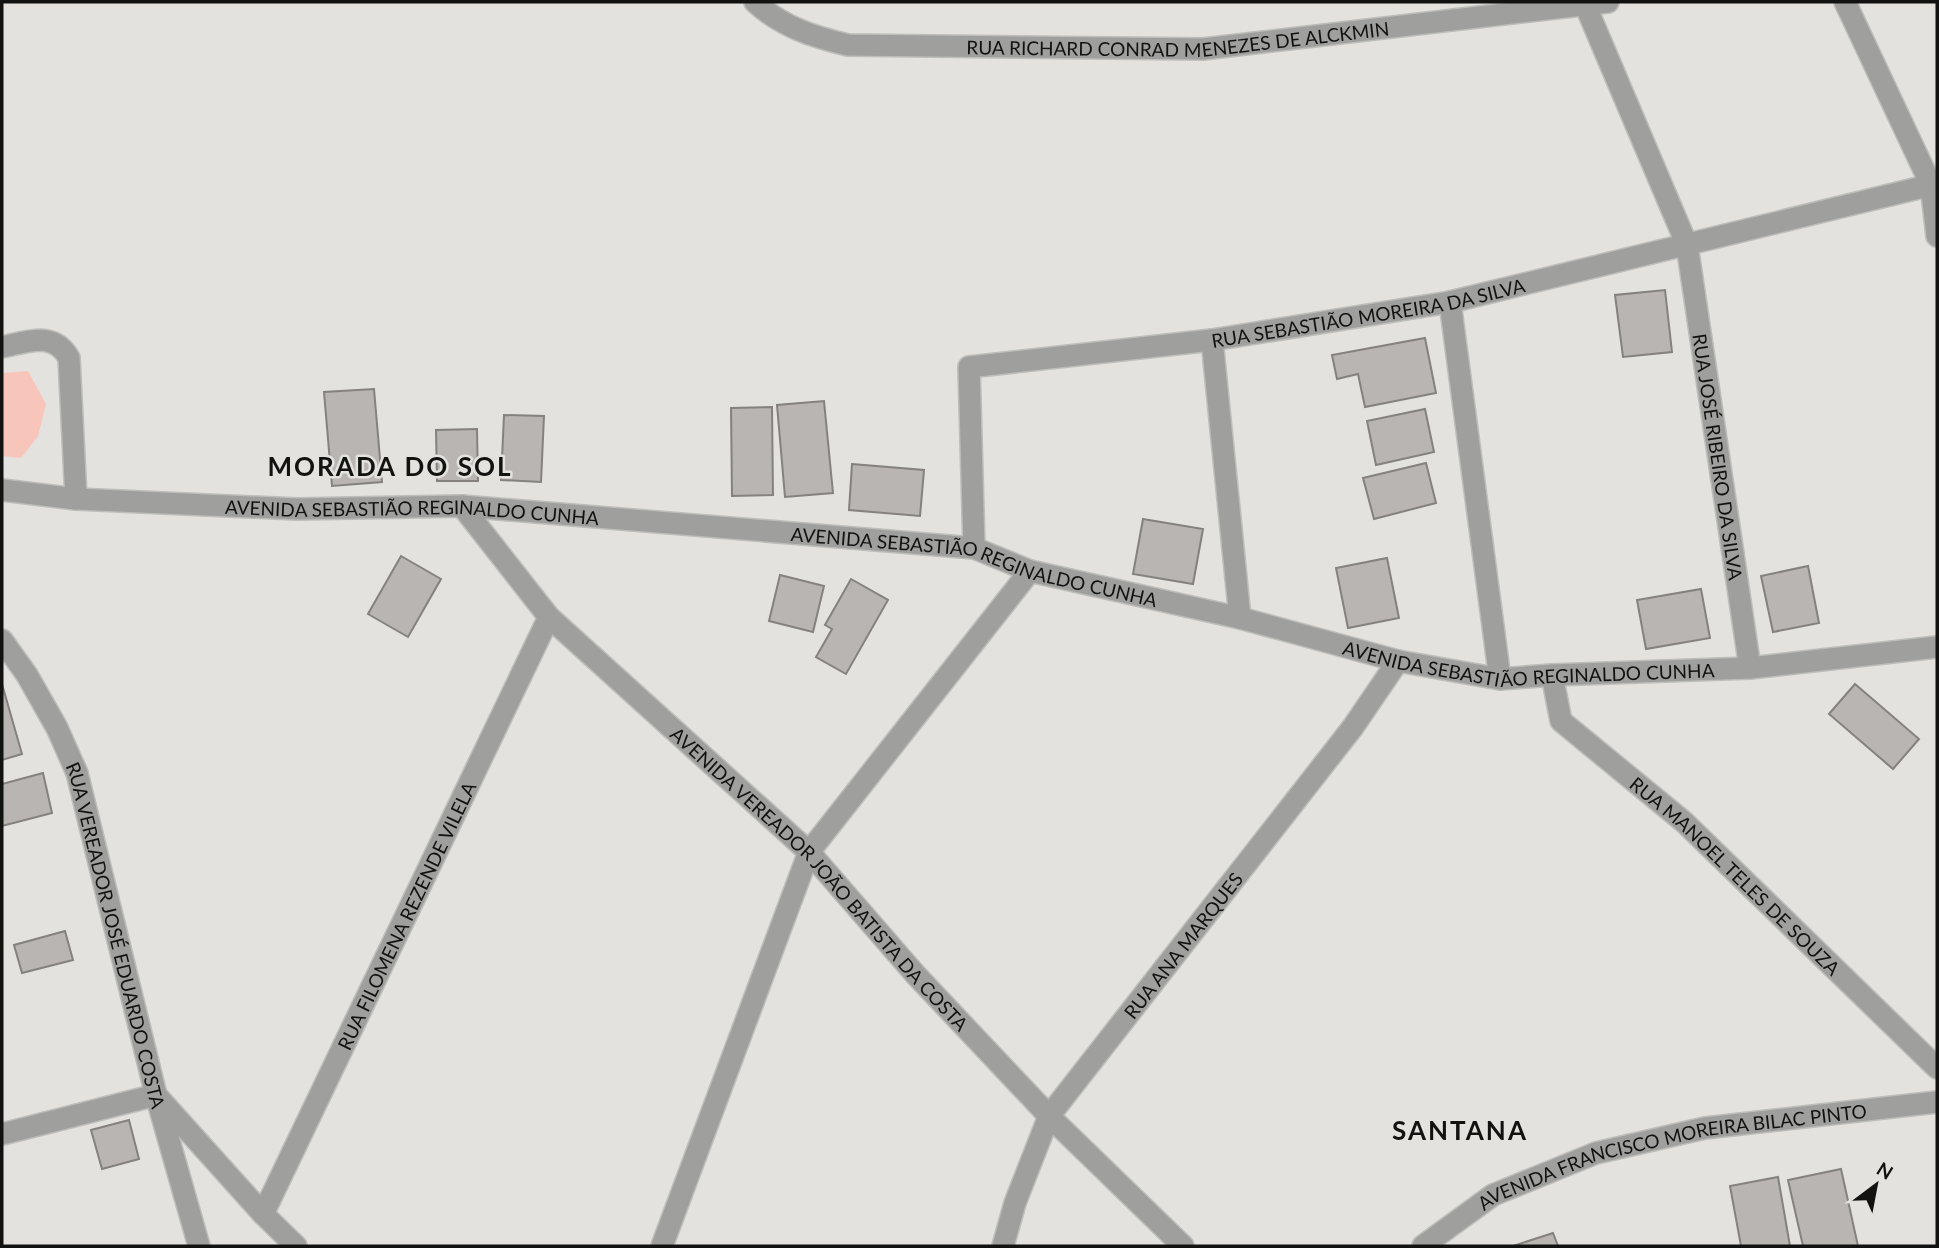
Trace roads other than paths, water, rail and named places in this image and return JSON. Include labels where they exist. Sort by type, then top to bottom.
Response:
[{"type":"street","name":"RUA RICHARD CONRAD MENEZES DE ALCKMIN","points":[[755,2],[787,25],[816,37],[848,45],[1203,49],[1608,2]]},
{"type":"street","points":[[1845,2],[1934,184],[1937,236]]},
{"type":"street","name":"RUA JOSÉ RIBEIRO DA SILVA","points":[[1584,3],[1686,245],[1750,668]]},
{"type":"street","name":"RUA SEBASTIÃO MOREIRA DA SILVA","points":[[974,548],[969,367],[1212,340],[1450,302],[1934,184]]},
{"type":"street","points":[[1450,302],[1500,679]]},
{"type":"street","points":[[2,347],[49,340],[59,345],[69,358],[76,499]]},
{"type":"street","points":[[1212,340],[1240,618]]},
{"type":"street","name":"AVENIDA SEBASTIÃO REGINALDO CUNHA","points":[[2,491],[76,499],[297,509],[462,506],[974,548],[1030,571],[1240,618],[1398,662],[1500,679],[1750,668],[1937,647]]},
{"type":"street","name":"AVENIDA VEREADOR JOÃO BATISTA DA COSTA","points":[[462,506],[548,617],[809,852],[915,974],[1049,1116],[1183,1246]]},
{"type":"street","points":[[662,1246],[809,852],[1030,571]]},
{"type":"street","name":"RUA FILOMENA REZENDE VILELA","points":[[263,1213],[548,617]]},
{"type":"street","name":"RUA VEREADOR JOSÉ EDUARDO COSTA","points":[[2,640],[27,675],[57,728],[77,773],[156,1096],[198,1246]]},
{"type":"street","name":"RUA ANA MARQUES","points":[[1003,1246],[1049,1116],[1353,727],[1398,662]]},
{"type":"street","name":"RUA MANOEL TELES DE SOUZA","points":[[1552,675],[1561,721],[1684,822],[1937,1068]]},
{"type":"street","points":[[2,1134],[156,1096],[296,1246]]},
{"type":"street","name":"AVENIDA FRANCISCO MOREIRA BILAC PINTO","points":[[1423,1246],[1493,1195],[1596,1153],[1705,1128],[1937,1102]]},
{"type":"district","name":"MORADA DO SOL","points":[[390,466]]},
{"type":"district","name":"SANTANA","points":[[1460,1130]]}]
